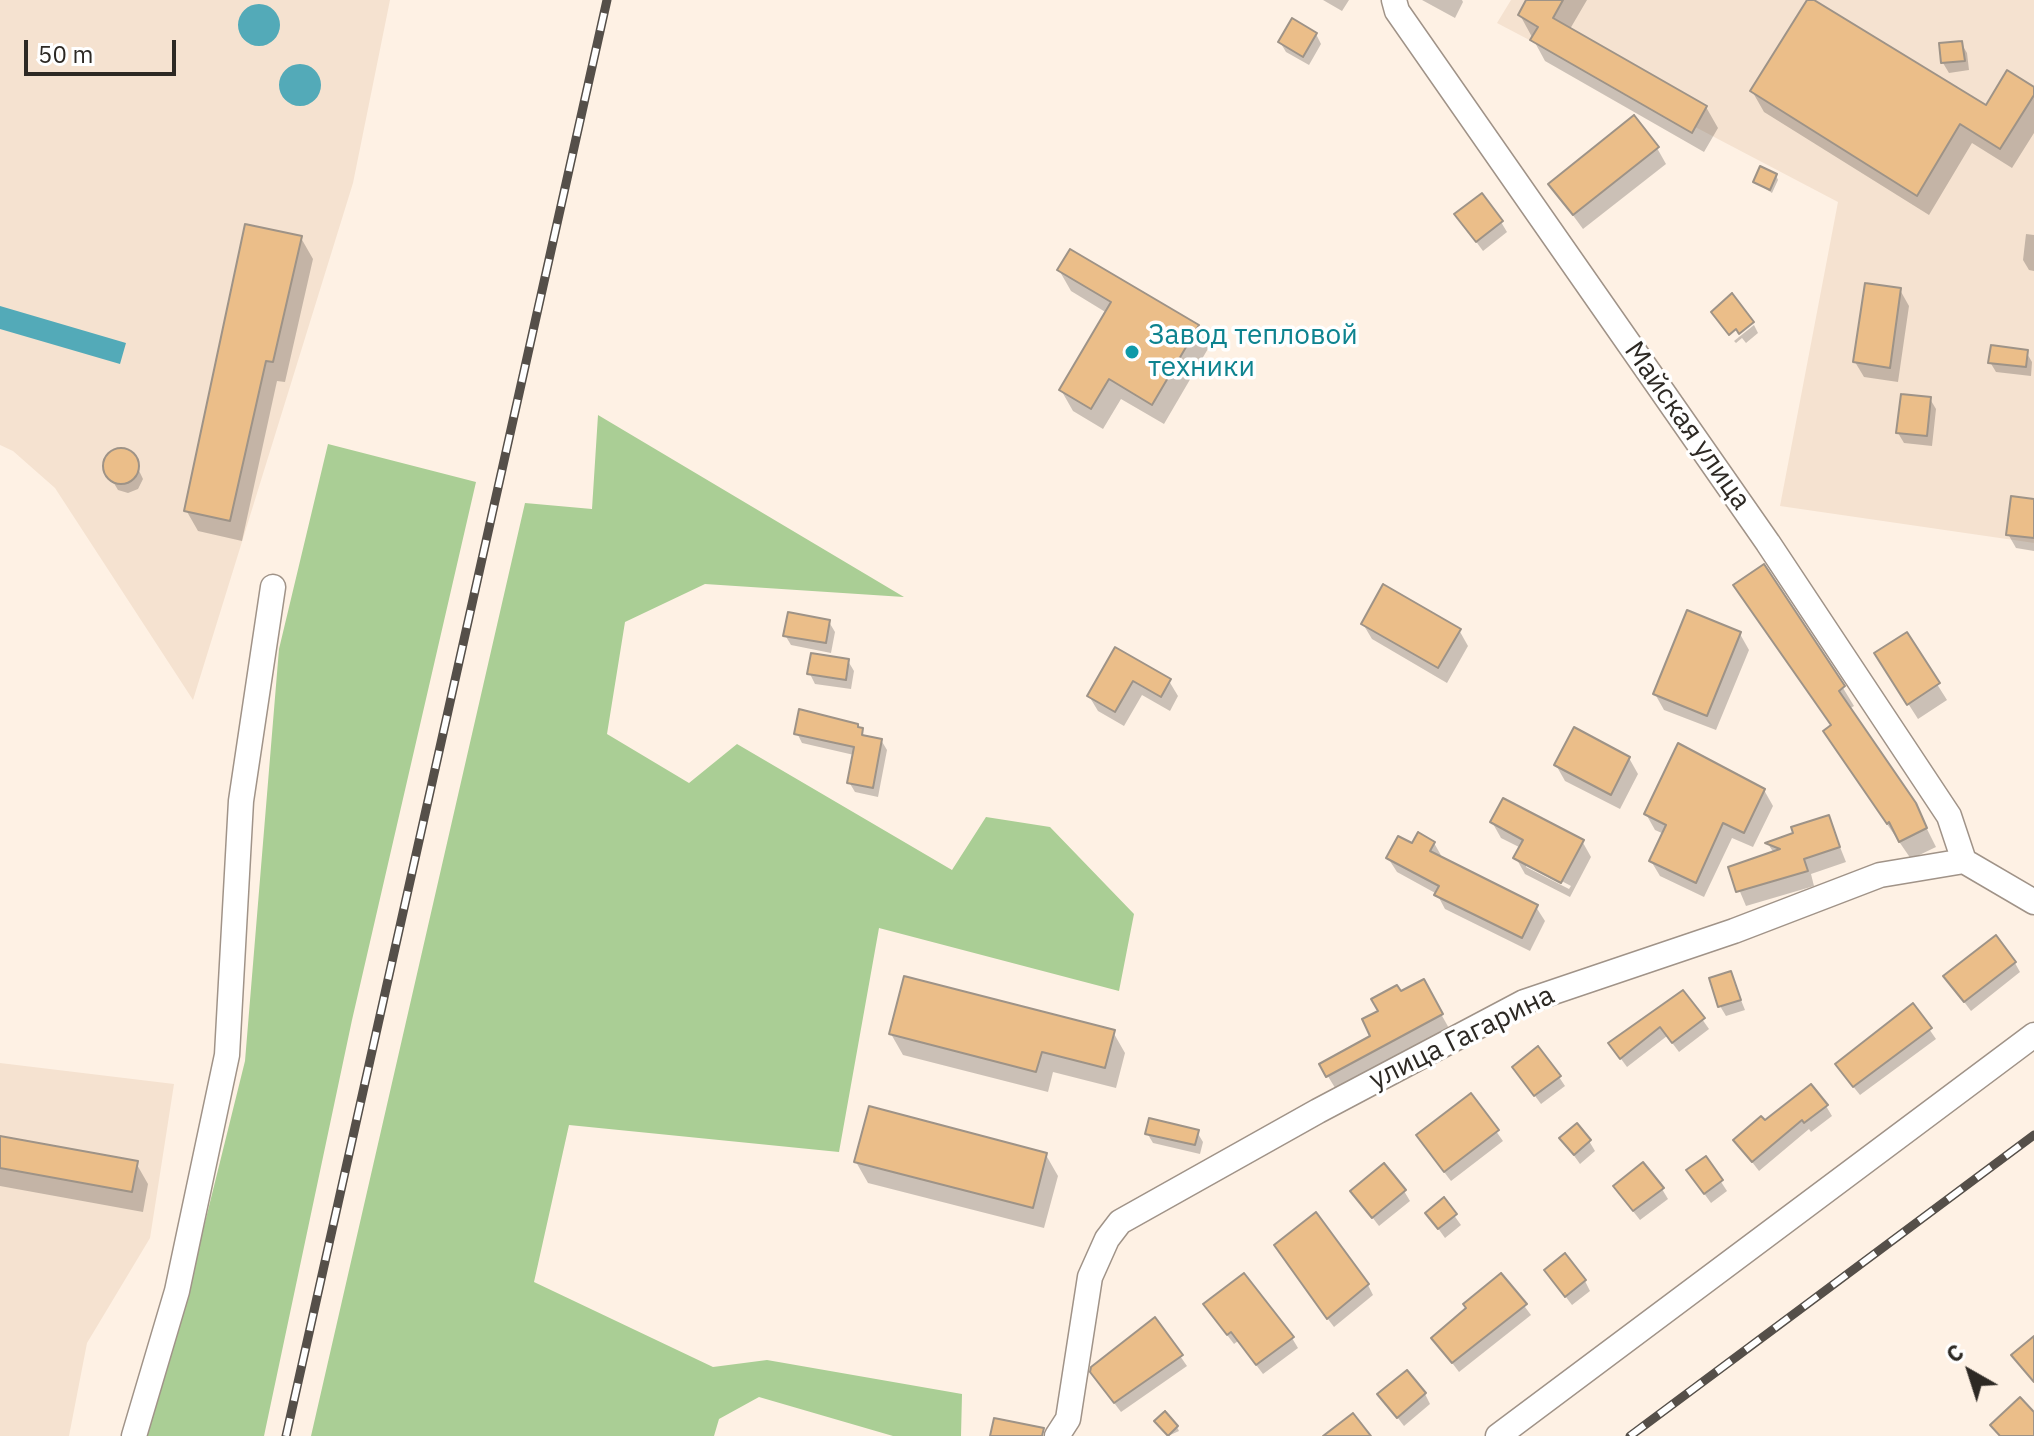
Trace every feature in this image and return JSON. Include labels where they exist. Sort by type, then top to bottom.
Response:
[{"type":"street","name":"Майская улица","points":[[1394,0],[1397,11],[1768,543],[1934,793],[1949,816],[1964,861]]},
{"type":"street","points":[[134,1436],[177,1291],[227,1055],[241,801],[273,587]]},
{"type":"street","points":[[1964,861],[2034,902]]},
{"type":"street","name":"улица Гагарина","points":[[1057,1436],[1068,1419],[1090,1277],[1101,1246],[1120,1222],[1331,1104],[1524,1002],[1734,931],[1880,875],[1964,861]]},
{"type":"street","points":[[1498,1436],[2034,1035]]},
{"type":"shaded area","points":[[0,0],[390,0],[353,183],[193,700],[55,488],[13,451],[0,445]]},
{"type":"shaded area","points":[[1511,0],[2034,0],[2034,543],[1780,506],[1838,202],[1497,23]]},
{"type":"shaded area","points":[[0,1063],[174,1084],[150,1238],[87,1343],[69,1436],[0,1436]]},
{"type":"green space","points":[[598,415],[904,597],[705,584],[625,622],[607,734],[689,783],[737,744],[952,870],[986,817],[1050,827],[1134,914],[1119,991],[879,928],[839,1152],[569,1125],[534,1282],[713,1367],[767,1360],[962,1394],[961,1436],[893,1436],[759,1397],[719,1419],[714,1436],[311,1436],[525,503],[592,509]]},
{"type":"green space","points":[[328,444],[476,482],[352,1020],[264,1436],[145,1436],[186,1299],[245,1061],[279,649]]},
{"type":"water","points":[[259,4],[274,10],[280,25],[274,40],[259,46],[244,40],[238,25],[244,10]]},
{"type":"water","points":[[300,64],[315,70],[321,85],[315,100],[300,106],[285,100],[279,85],[285,70]]},
{"type":"water","points":[[0,306],[126,343],[120,364],[0,329]]},
{"type":"building","points":[[1526,0],[1563,0],[1553,18],[1707,106],[1692,133],[1530,40],[1538,27],[1518,15]]},
{"type":"building","points":[[1807,0],[1814,0],[1986,105],[2007,70],[2034,87],[2034,95],[2000,149],[1960,124],[1917,196],[1750,91]]},
{"type":"building","points":[[1292,18],[1317,33],[1303,57],[1278,42]]},
{"type":"building","points":[[1962,41],[1965,61],[1941,63],[1939,43]]},
{"type":"building","points":[[1634,115],[1659,147],[1573,215],[1548,184]]},
{"type":"building","points":[[1760,166],[1777,174],[1770,190],[1753,182]]},
{"type":"building","points":[[1482,193],[1503,221],[1476,242],[1454,214]]},
{"type":"building","points":[[245,224],[302,236],[273,362],[266,361],[230,521],[184,511]]},
{"type":"building","name":"Завод тепловой техники","points":[[1070,249],[1199,325],[1152,405],[1109,379],[1091,409],[1059,390],[1111,302],[1057,270]]},
{"type":"building","points":[[1865,283],[1901,288],[1890,368],[1853,362]]},
{"type":"building","points":[[1732,293],[1754,322],[1739,334],[1736,329],[1729,335],[1711,312]]},
{"type":"building","points":[[1991,345],[2028,350],[2026,367],[1988,363]]},
{"type":"building","points":[[1901,394],[1931,397],[1927,436],[1896,433]]},
{"type":"building","points":[[121,448],[133,454],[139,466],[133,478],[121,484],[109,478],[103,466],[109,454]]},
{"type":"building","points":[[2011,496],[2034,499],[2034,538],[2006,535]]},
{"type":"building","points":[[1764,564],[1845,686],[1839,691],[1916,803],[1927,828],[1899,842],[1889,822],[1887,824],[1823,731],[1831,725],[1733,585]]},
{"type":"building","points":[[1383,584],[1461,629],[1438,668],[1361,624]]},
{"type":"building","points":[[1687,610],[1741,632],[1707,716],[1653,694]]},
{"type":"building","points":[[788,612],[830,620],[826,643],[783,636]]},
{"type":"building","points":[[1907,632],[1940,683],[1907,705],[1874,653]]},
{"type":"building","points":[[1115,647],[1171,679],[1161,697],[1133,681],[1115,712],[1087,696]]},
{"type":"building","points":[[811,653],[849,659],[846,680],[807,674]]},
{"type":"building","points":[[799,709],[858,724],[863,728],[862,735],[882,739],[873,788],[847,783],[854,747],[794,734]]},
{"type":"building","points":[[1574,727],[1630,757],[1611,795],[1554,765]]},
{"type":"building","points":[[1678,743],[1765,789],[1744,833],[1723,823],[1696,883],[1649,861],[1666,825],[1644,814]]},
{"type":"building","points":[[1503,798],[1584,840],[1561,883],[1513,858],[1523,840],[1490,822]]},
{"type":"building","points":[[1829,815],[1840,847],[1804,859],[1808,871],[1736,892],[1728,867],[1780,849],[1765,843],[1793,833],[1791,827]]},
{"type":"building","points":[[1418,832],[1435,842],[1430,851],[1538,905],[1522,938],[1434,895],[1439,886],[1386,858],[1398,836],[1412,843]]},
{"type":"building","points":[[1996,935],[2016,962],[1964,1002],[1943,976]]},
{"type":"building","points":[[1731,971],[1741,1000],[1718,1007],[1709,978]]},
{"type":"building","points":[[904,976],[1115,1030],[1105,1068],[1042,1052],[1036,1072],[889,1034]]},
{"type":"building","points":[[1424,979],[1443,1014],[1326,1077],[1319,1064],[1370,1036],[1362,1019],[1378,1011],[1371,999],[1397,985],[1401,991]]},
{"type":"building","points":[[1683,990],[1705,1018],[1672,1043],[1660,1027],[1620,1059],[1608,1043]]},
{"type":"building","points":[[1913,1003],[1932,1028],[1853,1087],[1835,1064]]},
{"type":"building","points":[[1538,1046],[1561,1076],[1534,1096],[1512,1067]]},
{"type":"building","points":[[1811,1084],[1828,1105],[1804,1123],[1802,1120],[1752,1162],[1733,1140],[1761,1116],[1765,1120]]},
{"type":"building","points":[[1471,1093],[1499,1130],[1444,1172],[1416,1135]]},
{"type":"building","points":[[869,1106],[1047,1153],[1033,1208],[854,1162]]},
{"type":"building","points":[[1149,1118],[1199,1130],[1195,1145],[1145,1134]]},
{"type":"building","points":[[1577,1123],[1591,1140],[1574,1155],[1559,1138]]},
{"type":"building","points":[[0,1136],[138,1161],[132,1192],[0,1168]]},
{"type":"building","points":[[1706,1156],[1723,1180],[1704,1194],[1686,1170]]},
{"type":"building","points":[[1643,1162],[1664,1188],[1633,1211],[1613,1186]]},
{"type":"building","points":[[1384,1163],[1406,1190],[1372,1218],[1350,1191]]},
{"type":"building","points":[[1444,1197],[1457,1214],[1438,1229],[1425,1213]]},
{"type":"building","points":[[1316,1212],[1369,1284],[1327,1319],[1274,1245]]},
{"type":"building","points":[[1565,1253],[1586,1280],[1565,1297],[1544,1270]]},
{"type":"building","points":[[1244,1273],[1294,1337],[1256,1365],[1231,1332],[1227,1335],[1203,1304]]},
{"type":"building","points":[[1501,1273],[1527,1304],[1452,1363],[1431,1338],[1466,1308],[1463,1304]]},
{"type":"building","points":[[1155,1317],[1183,1355],[1114,1403],[1090,1372],[1091,1367]]},
{"type":"building","points":[[2034,1336],[2034,1382],[2011,1355]]},
{"type":"building","points":[[1407,1370],[1426,1393],[1397,1418],[1377,1394]]},
{"type":"building","points":[[2020,1397],[2034,1412],[2034,1436],[2000,1436],[1990,1425]]},
{"type":"building","points":[[1165,1411],[1178,1426],[1168,1436],[1154,1421]]},
{"type":"building","points":[[1353,1413],[1371,1436],[1323,1436]]},
{"type":"building","points":[[994,1418],[1044,1428],[1042,1436],[990,1436]]},
{"type":"railway","points":[[286,1436],[607,0]]},
{"type":"railway","points":[[1630,1436],[2034,1135]]},
{"type":"place","name":"Завод тепловой техники","points":[[1132,352]]}]
